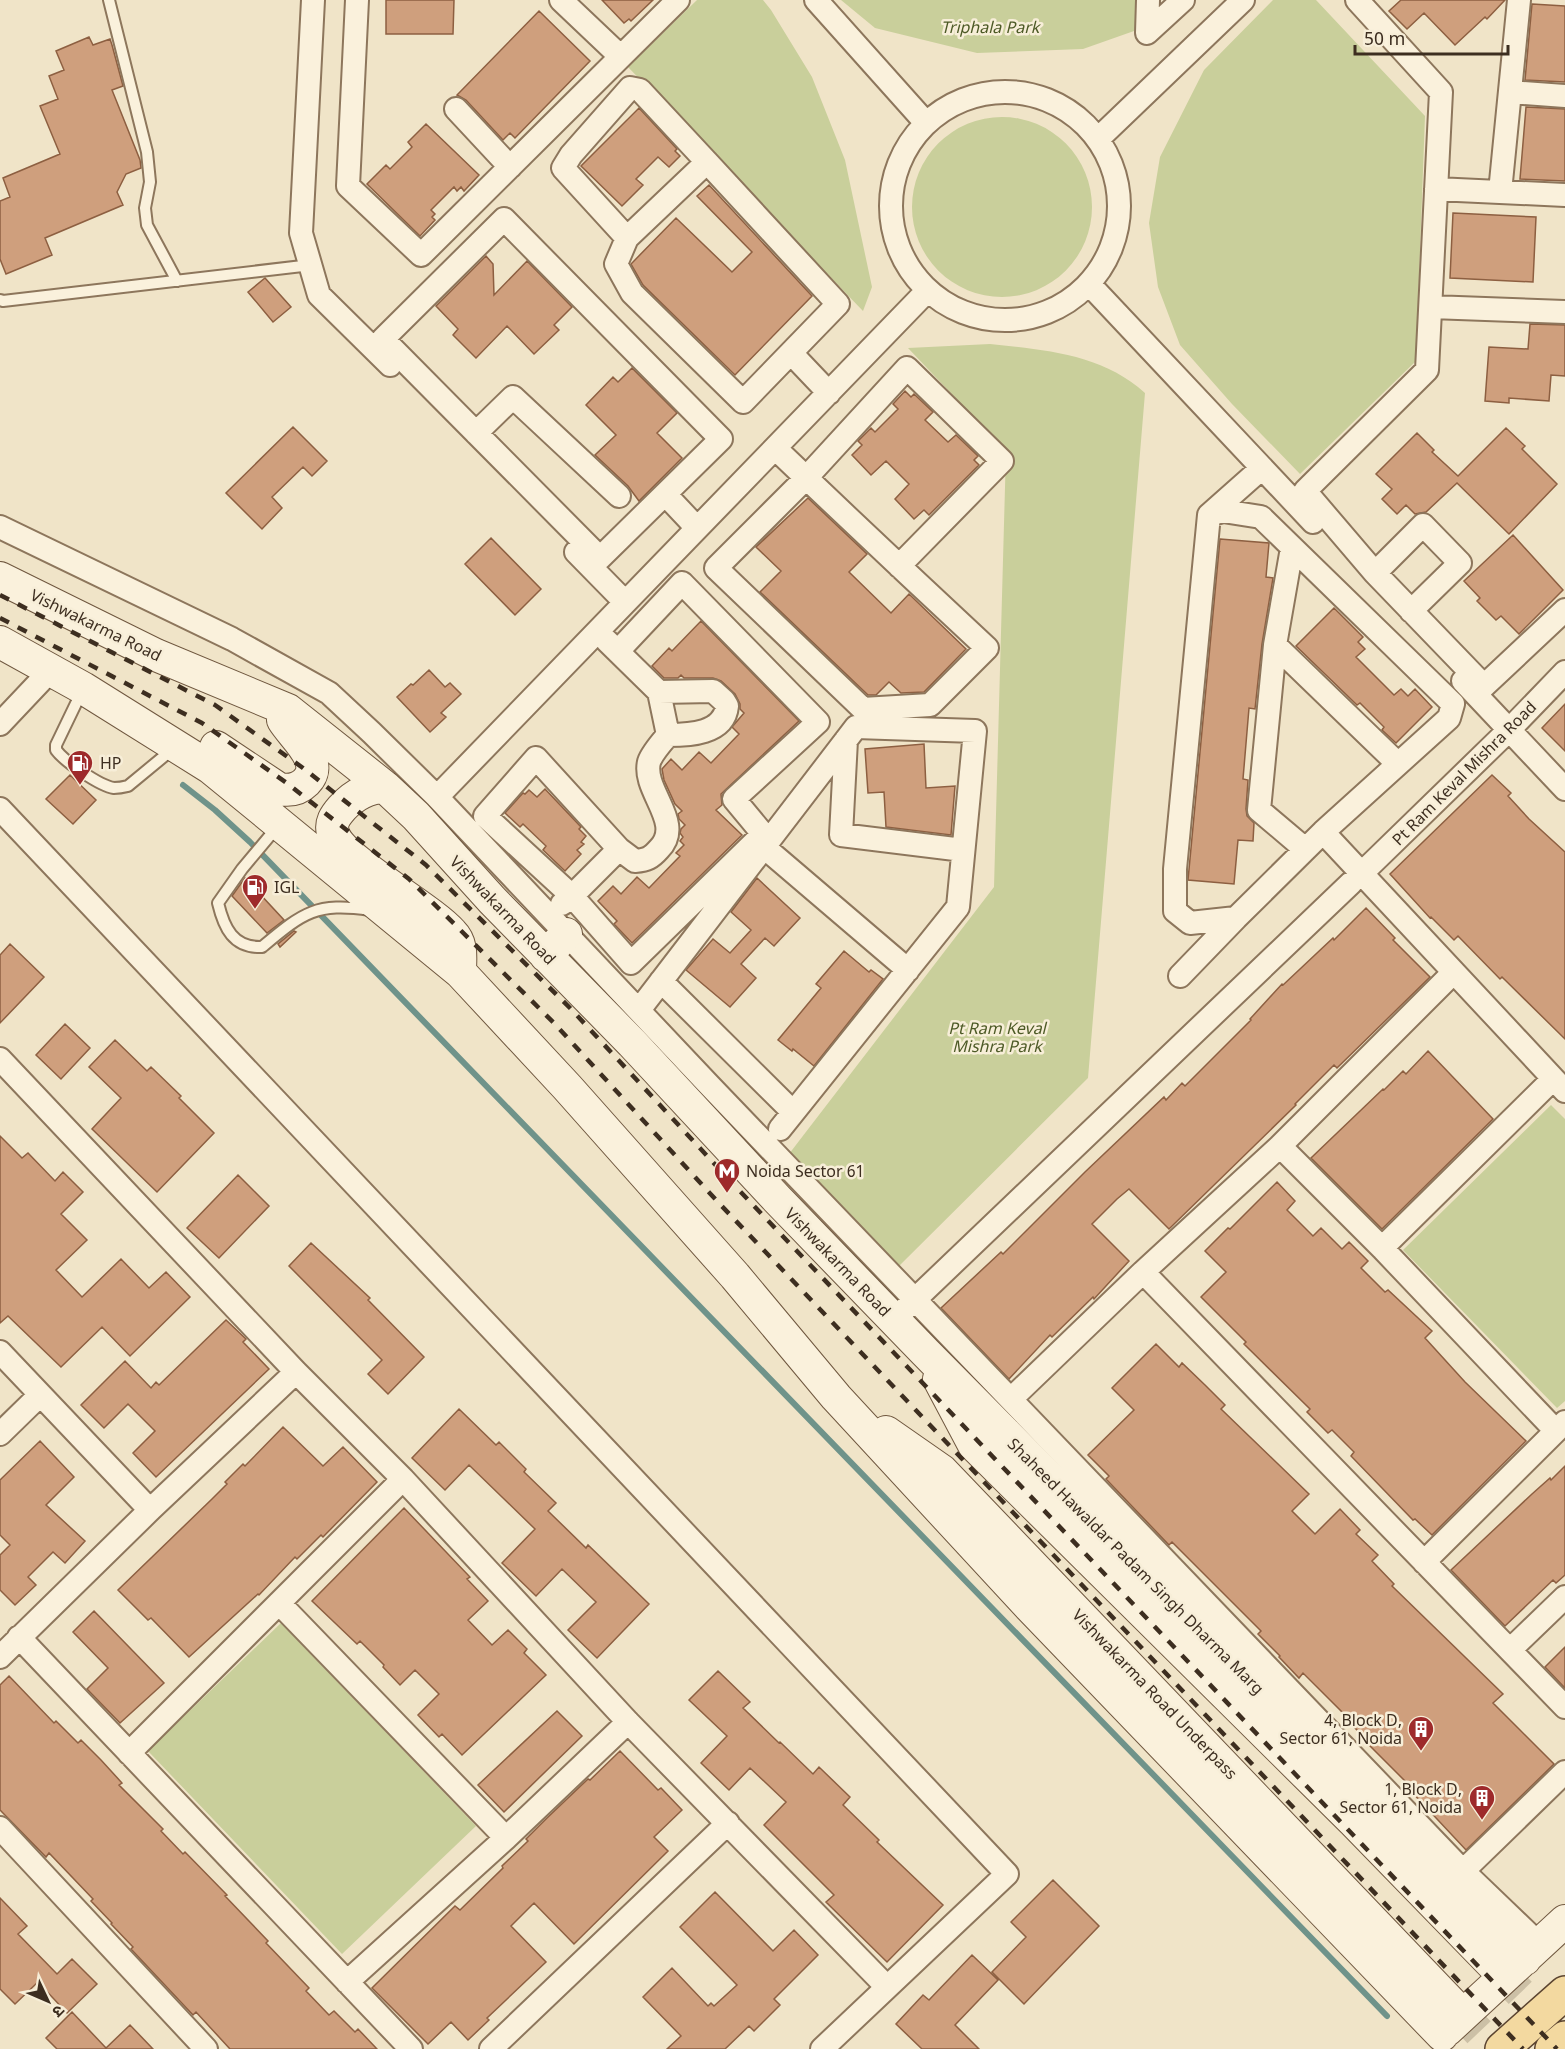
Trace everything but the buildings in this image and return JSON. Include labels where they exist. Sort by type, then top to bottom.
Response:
[{"type":"main road","name":"Vishwakarma Road","points":[[0,578],[156,656],[288,710],[385,787],[416,816],[492,900],[554,935],[632,1043],[777,1199],[905,1310],[974,1445],[1354,1822],[1521,1958]]},
{"type":"main road","points":[[0,642],[83,688],[211,768],[265,841],[388,913],[460,972],[567,1087],[727,1267],[836,1397],[1030,1607],[1445,2031],[1521,1958],[1565,1921]]},
{"type":"main road","points":[[177,746],[197,740],[205,741],[279,789],[293,790],[308,780],[312,770],[312,761],[308,752],[282,718],[281,707]]},
{"type":"main road","points":[[385,787],[374,787],[361,792],[348,802],[333,818],[332,831],[347,852],[431,914],[454,934],[460,945],[460,972]]},
{"type":"main road","points":[[1502,2049],[1565,1993]]},
{"type":"main road","points":[[1552,2049],[1565,2038]]},
{"type":"street","points":[[313,0],[301,234],[319,295],[626,602]]},
{"type":"street","points":[[357,0],[348,186],[421,255],[678,0]]},
{"type":"street","points":[[561,0],[620,56]]},
{"type":"street","points":[[816,0],[926,123]]},
{"type":"street","points":[[1148,0],[1147,33],[1183,0]]},
{"type":"street","points":[[1099,138],[1243,0]]},
{"type":"street","points":[[1357,0],[1441,92],[1428,370],[1305,491],[1375,573],[1389,595],[1411,611],[1484,686],[1565,610]]},
{"type":"street","points":[[1500,192],[1519,0]]},
{"type":"street","points":[[627,238],[563,168],[571,155],[630,88],[640,90],[707,162],[838,304],[743,402],[632,293],[616,264],[627,238],[707,162]]},
{"type":"street","points":[[1011,91],[1060,104],[1099,138],[1118,182],[1118,232],[1090,285],[1071,301],[1043,315],[1011,321],[983,320],[957,311],[927,291],[906,266],[896,243],[890,216],[895,174],[916,133],[926,123],[940,111],[970,96],[1011,91]]},
{"type":"street","points":[[1510,92],[1565,96]]},
{"type":"street","points":[[456,110],[510,167]]},
{"type":"street","points":[[1436,189],[1565,195]]},
{"type":"street","points":[[504,219],[721,439],[600,558],[476,433],[383,339],[504,219]]},
{"type":"street","points":[[1090,285],[1262,468],[1389,595],[1509,730],[1565,789]]},
{"type":"street","points":[[437,797],[927,291]]},
{"type":"street","points":[[1431,307],[1565,312]]},
{"type":"street","points":[[791,353],[829,393]]},
{"type":"street","points":[[776,449],[806,478],[899,566],[987,648],[930,705],[863,709],[716,568],[806,478],[907,368],[1002,461],[899,566]]},
{"type":"street","points":[[476,433],[513,397],[619,496]]},
{"type":"street","points":[[1236,918],[1190,923],[1175,911],[1175,869],[1209,515],[1262,468]]},
{"type":"street","points":[[665,494],[697,528]]},
{"type":"street","points":[[1180,976],[1305,849],[1449,718],[1453,704],[1261,517],[1223,511],[1209,515]]},
{"type":"street","points":[[1375,573],[1423,525],[1460,563],[1411,611]]},
{"type":"street","points":[[0,526],[232,639],[329,693],[437,797],[554,935],[780,1129]]},
{"type":"street","points":[[1292,548],[1275,645],[1259,810],[1305,849]]},
{"type":"street","points":[[597,632],[660,692],[668,735],[649,761],[649,782],[667,824],[665,843],[648,860],[635,861],[619,849],[536,758],[485,816],[572,896],[631,963],[763,834],[734,799],[818,722],[682,583],[618,651]]},
{"type":"street","points":[[1275,645],[1398,764]]},
{"type":"street","points":[[0,724],[51,670]]},
{"type":"street","name":"Pt Ram Keval Mishra Road","points":[[905,1310],[1356,878],[1509,730],[1565,672]]},
{"type":"street","points":[[660,692],[712,692],[724,700],[727,706],[723,718],[712,728],[691,735],[668,735]]},
{"type":"street","points":[[639,1010],[856,727],[975,731],[958,907],[780,1129]]},
{"type":"street","points":[[846,740],[841,835],[963,850]]},
{"type":"street","points":[[0,809],[1007,1874],[822,2049]]},
{"type":"street","points":[[1323,832],[1356,878],[1453,973],[1559,1085],[1382,1248]]},
{"type":"street","points":[[764,847],[908,970]]},
{"type":"street","points":[[554,935],[572,896],[619,849]]},
{"type":"street","points":[[1011,1399],[1143,1272],[1280,1146],[1453,973]]},
{"type":"street","points":[[661,981],[780,1129],[905,1310],[1011,1399],[1463,1871],[1521,1958]]},
{"type":"street","points":[[0,1059],[296,1372],[403,1479],[628,1722],[886,1986]]},
{"type":"street","points":[[1280,1146],[1560,1427],[1424,1562]]},
{"type":"street","points":[[1143,1272],[1565,1707]]},
{"type":"street","points":[[0,1352],[150,1510]]},
{"type":"street","points":[[0,1657],[150,1510],[296,1372]]},
{"type":"street","points":[[0,1434],[40,1395]]},
{"type":"street","points":[[129,1753],[403,1479]]},
{"type":"street","points":[[1510,1650],[1565,1597]]},
{"type":"street","points":[[279,1603],[506,1838]]},
{"type":"street","points":[[19,1637],[411,2049]]},
{"type":"street","points":[[347,1982],[506,1838],[628,1722]]},
{"type":"street","points":[[1463,1871],[1565,1773]]},
{"type":"street","points":[[491,2049],[728,1823]]},
{"type":"street","points":[[0,1828],[206,2049]]},
{"type":"lane","points":[[109,0],[147,152],[150,182],[145,208],[147,225],[177,281]]},
{"type":"lane","points":[[0,300],[3,302],[311,265]]},
{"type":"lane","points":[[83,688],[56,745],[56,750],[65,760],[104,785],[112,788],[129,786],[177,746]]},
{"type":"lane","points":[[265,841],[218,903],[222,922],[243,944],[262,947],[291,923],[316,910],[348,907],[388,913]]},
{"type":"green space","points":[[697,0],[763,0],[812,77],[845,160],[872,287],[863,311],[628,67]]},
{"type":"green space","name":"Triphala Park","points":[[841,0],[1140,0],[1139,15],[1134,31],[1083,49],[977,53],[875,28]]},
{"type":"green space","points":[[1273,0],[1316,0],[1425,116],[1416,361],[1300,474],[1232,404],[1180,345],[1158,287],[1149,223],[1160,157],[1204,70]]},
{"type":"green space","points":[[1002,117],[1020,118],[1037,123],[1066,143],[1086,172],[1091,189],[1091,225],[1086,242],[1066,271],[1037,291],[1020,296],[1002,297],[984,296],[967,291],[938,271],[918,242],[913,225],[912,207],[913,189],[918,172],[938,143],[967,123],[984,118]]},
{"type":"green space","name":"Pt Ram Keval Mishra Park","points":[[990,344],[1052,352],[1092,362],[1128,380],[1145,393],[1088,1078],[898,1267],[789,1154],[994,887],[1006,451],[908,348]]},
{"type":"green space","points":[[1551,1105],[1565,1119],[1565,1401],[1557,1408],[1403,1250]]},
{"type":"green space","points":[[281,1623],[476,1826],[342,1954],[148,1751]]},
{"type":"waterway","points":[[183,785],[250,842],[1387,2016]]},
{"type":"tunnel","points":[[1498,1970],[1560,2034]]},
{"type":"tunnel","points":[[1457,2009],[1495,2049]]},
{"type":"railway","points":[[0,595],[215,705],[303,768],[426,865],[571,1009],[735,1186],[1557,2049]]},
{"type":"railway","points":[[0,618],[202,723],[288,784],[409,879],[554,1023],[717,1201],[1523,2049]]},
{"type":"place","name":"HP","points":[[80,786]]},
{"type":"place","name":"IGL","points":[[255,910]]},
{"type":"place","name":"Noida Sector 61","points":[[727,1194]]},
{"type":"place","name":"4, Block D, Sector 61, Noida","points":[[1421,1752]]},
{"type":"place","name":"1, Block D, Sector 61, Noida","points":[[1482,1821]]}]
